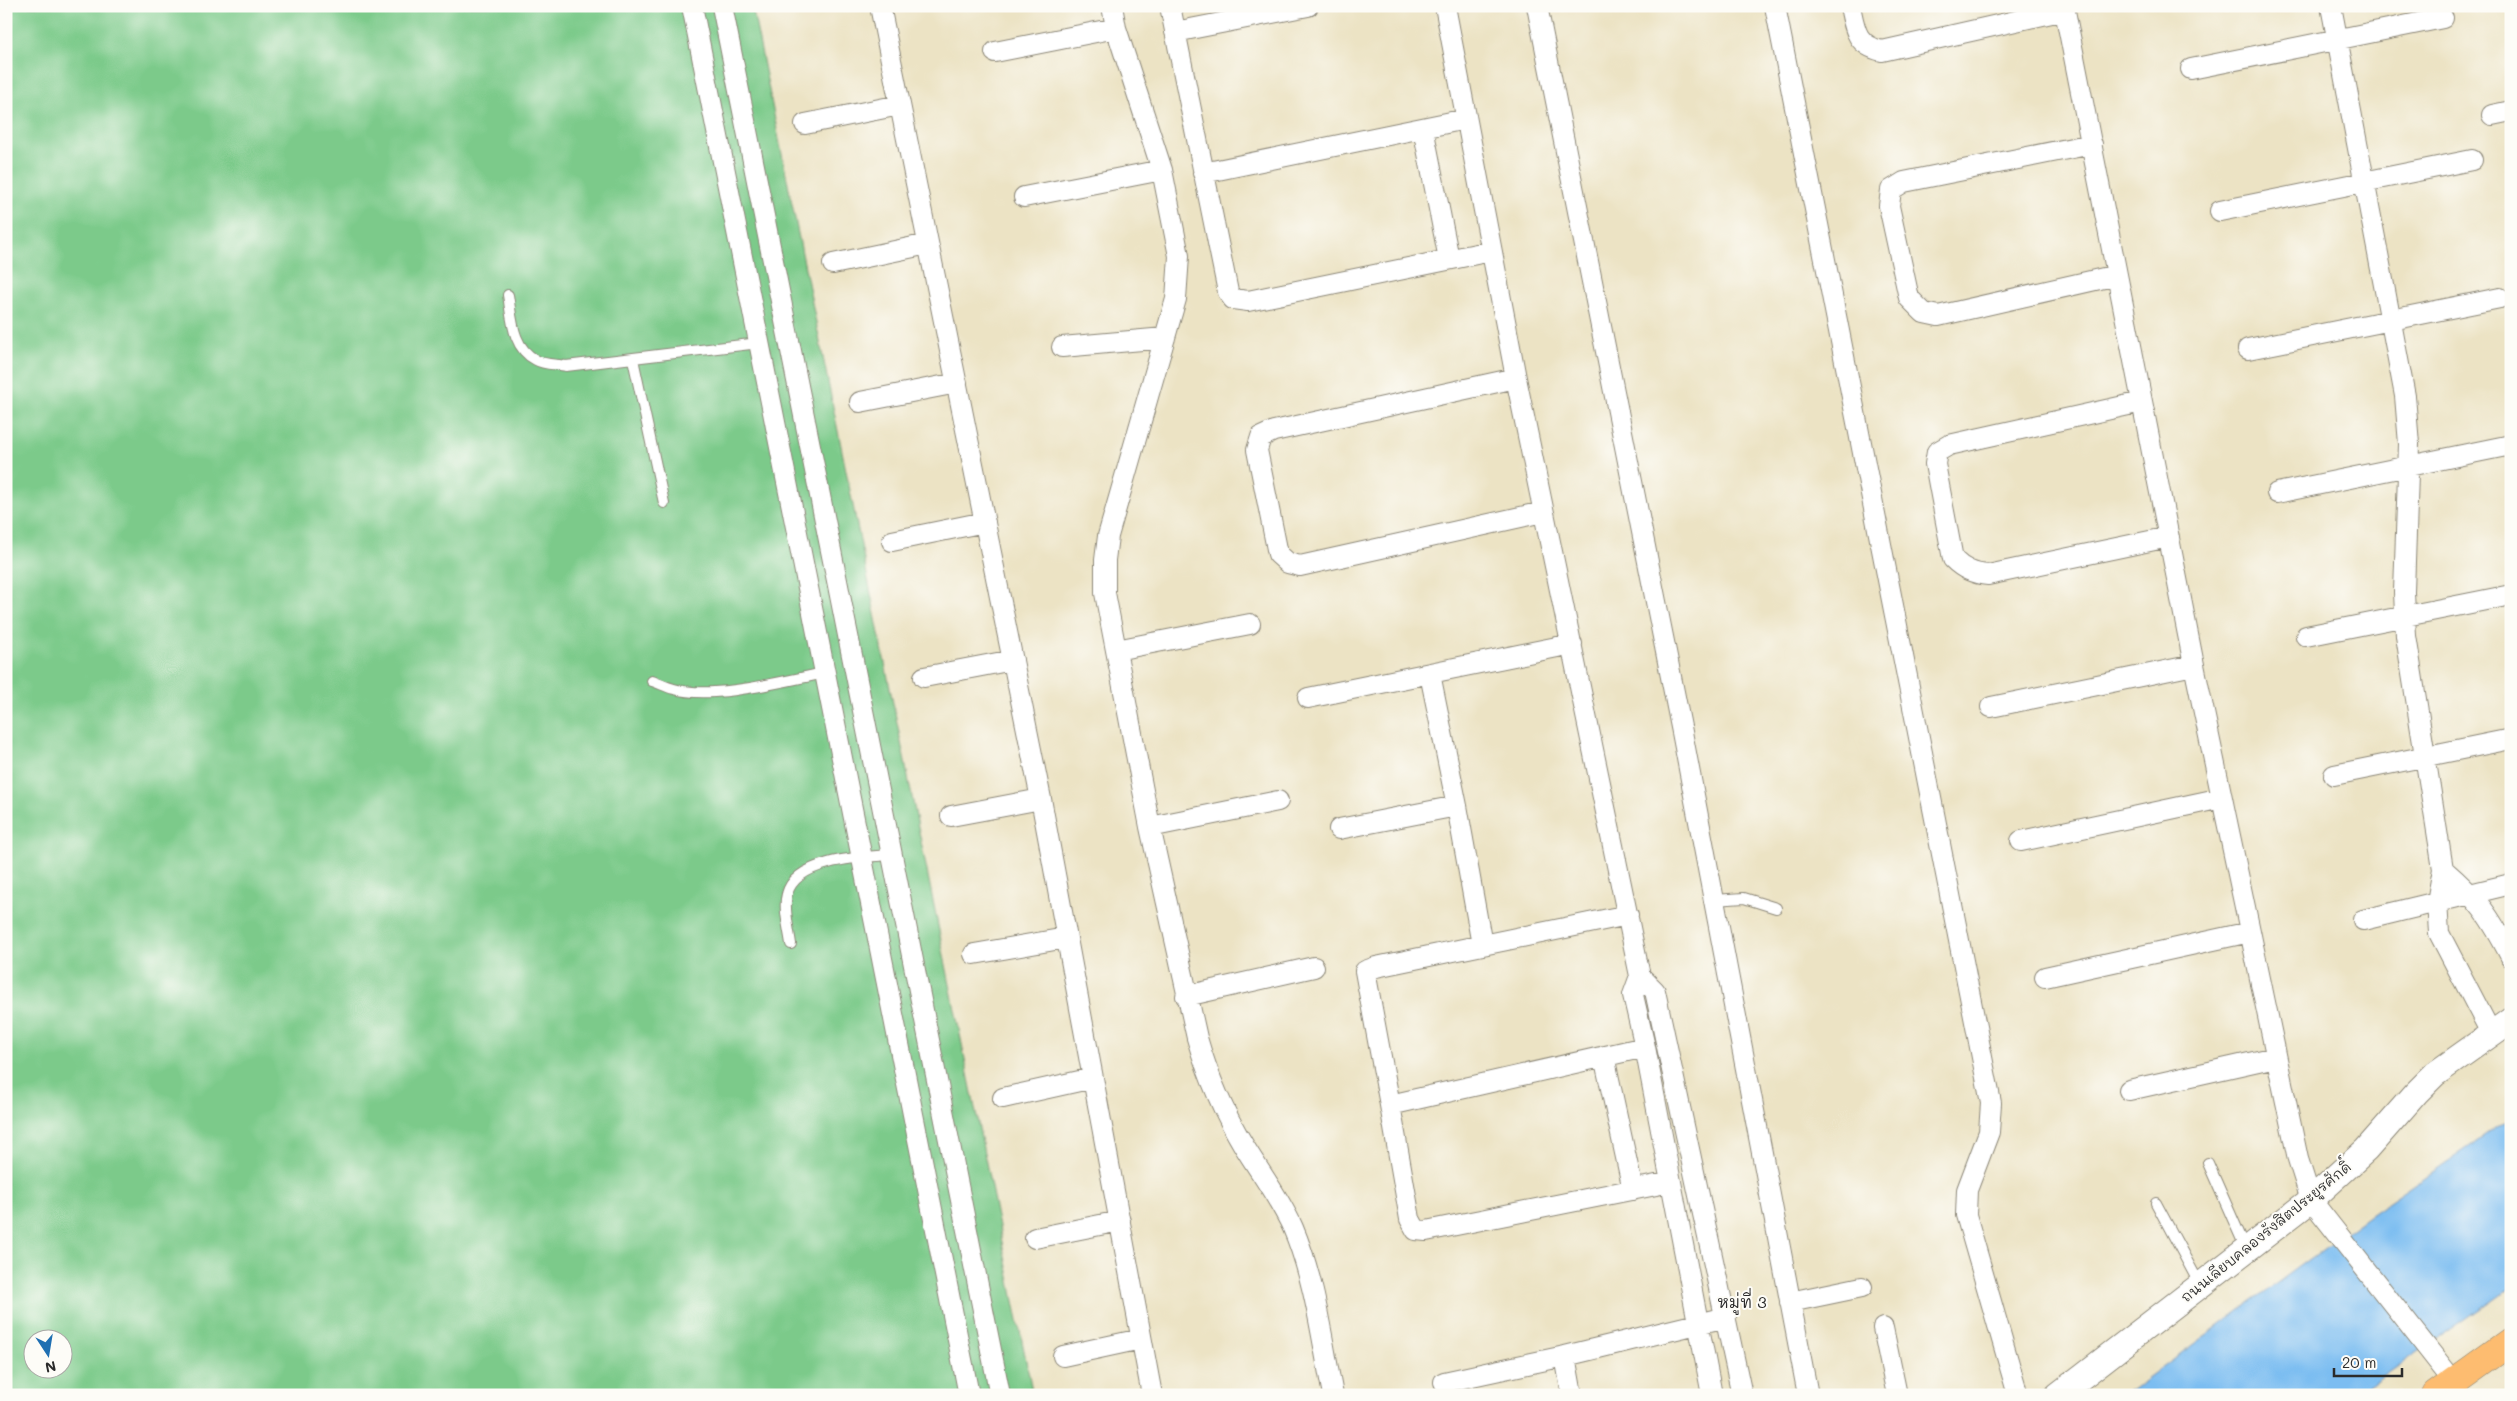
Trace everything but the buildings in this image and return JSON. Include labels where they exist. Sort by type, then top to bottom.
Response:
[{"type":"main road","points":[[2443,1380],[2511,1342]]},
{"type":"street","points":[[692,6],[969,1395]]},
{"type":"street","points":[[722,6],[1000,1395]]},
{"type":"street","points":[[880,6],[1041,799],[1120,1221],[1140,1339],[1152,1395]]},
{"type":"street","points":[[1112,6],[1116,28],[1162,170],[1179,256],[1176,299],[1108,536],[1105,560],[1105,594],[1150,827],[1186,996],[1207,1071],[1244,1146],[1269,1182],[1293,1229],[1311,1287],[1333,1395]]},
{"type":"street","points":[[1170,6],[1228,292],[1233,299],[1248,301],[1491,251]]},
{"type":"street","points":[[1175,32],[1308,6]]},
{"type":"street","points":[[1445,6],[1516,378],[1640,976],[1633,995],[1671,1182],[1696,1323],[1712,1395]]},
{"type":"street","points":[[1537,6],[1714,900],[1808,1395]]},
{"type":"street","points":[[1775,6],[1991,1103],[1989,1132],[1967,1190],[1966,1215],[2018,1395]]},
{"type":"street","points":[[1850,6],[1856,31],[1862,42],[1871,48],[1882,51],[2064,8],[2194,665],[2298,1159],[2311,1200],[2330,1222],[2443,1380]]},
{"type":"street","points":[[2331,6],[2392,320],[2404,396],[2408,444],[2404,616],[2443,869],[2437,902],[2439,933],[2501,1027]]},
{"type":"street","points":[[2191,69],[2443,18]]},
{"type":"street","points":[[995,52],[1116,28]]},
{"type":"street","points":[[805,124],[900,105]]},
{"type":"street","points":[[1203,173],[1466,119]]},
{"type":"street","points":[[1423,128],[1449,259]]},
{"type":"street","points":[[2092,144],[1904,182],[1891,190],[1889,206],[1909,298],[1924,313],[1938,316],[2117,275]]},
{"type":"street","points":[[2220,211],[2472,160]]},
{"type":"street","points":[[1024,197],[1162,170]]},
{"type":"street","points":[[833,264],[928,244]]},
{"type":"street","points":[[2248,350],[2500,298]]},
{"type":"street","points":[[1062,347],[1164,338]]},
{"type":"street","points":[[1516,378],[1274,431],[1261,437],[1257,450],[1278,554],[1288,563],[1300,566],[1543,512]]},
{"type":"street","points":[[860,402],[957,383]]},
{"type":"street","points":[[2142,402],[1949,445],[1937,452],[1935,464],[1953,559],[1962,568],[1976,574],[1988,575],[2169,537]]},
{"type":"street","points":[[777,433],[807,427]]},
{"type":"street","points":[[2276,493],[2511,446]]},
{"type":"street","points":[[892,540],[985,522]]},
{"type":"street","points":[[2306,636],[2511,595]]},
{"type":"street","points":[[1116,650],[1250,624]]},
{"type":"street","points":[[1308,698],[1572,644]]},
{"type":"street","points":[[924,677],[1013,660]]},
{"type":"street","points":[[1991,707],[2194,665]]},
{"type":"street","points":[[1430,674],[1457,806],[1482,945]]},
{"type":"street","points":[[2334,775],[2511,739]]},
{"type":"street","points":[[2021,841],[2222,798]]},
{"type":"street","points":[[951,816],[1041,799]]},
{"type":"street","points":[[1150,827],[1278,801]]},
{"type":"street","points":[[1338,828],[1457,806]]},
{"type":"street","points":[[2443,869],[2471,893],[2491,918],[2511,957]]},
{"type":"street","points":[[2363,920],[2511,884]]},
{"type":"street","points":[[1628,915],[1365,971],[1410,1219],[1416,1230],[1426,1231],[1671,1182]]},
{"type":"street","points":[[2046,977],[2250,932]]},
{"type":"street","points":[[974,954],[1066,938]]},
{"type":"street","points":[[1186,996],[1314,968]]},
{"type":"street","points":[[1640,976],[1656,991],[1742,1395]]},
{"type":"street","name":"ถนนเลียบคลองรังสิตประยูรศักดิ์","points":[[2058,1395],[2311,1200],[2366,1150],[2435,1074],[2501,1027]]},
{"type":"street","points":[[1390,1105],[1645,1047]]},
{"type":"street","points":[[1604,1056],[1633,1190]]},
{"type":"street","points":[[2129,1090],[2276,1057]]},
{"type":"street","points":[[1003,1098],[1093,1078]]},
{"type":"street","points":[[1035,1238],[1120,1221]]},
{"type":"street","points":[[947,1279],[976,1273]]},
{"type":"street","points":[[1790,1302],[1862,1287]]},
{"type":"street","points":[[1444,1382],[1565,1356],[1726,1317]]},
{"type":"street","points":[[1883,1328],[1897,1395]]},
{"type":"street","points":[[1063,1356],[1140,1339]]},
{"type":"street","points":[[1565,1356],[1572,1395]]},
{"type":"lane","points":[[508,295],[513,326],[521,349],[536,361],[566,366],[759,343]]},
{"type":"lane","points":[[633,359],[664,503]]},
{"type":"lane","points":[[652,681],[674,690],[701,692],[725,690],[825,673]]},
{"type":"lane","points":[[791,944],[786,894],[795,880],[810,868],[861,857],[892,854]]},
{"type":"lane","points":[[1714,900],[1744,898],[1776,908]]},
{"type":"lane","points":[[2208,1163],[2246,1250]]},
{"type":"lane","points":[[2156,1203],[2200,1285]]},
{"type":"green space","points":[[6,6],[752,6],[1033,1395],[6,1395]]},
{"type":"water","points":[[2511,1118],[2511,1287],[2357,1395],[2124,1395],[2370,1215]]},
{"type":"district","name":"หมู่ที่ 3","points":[[1742,1302]]}]
